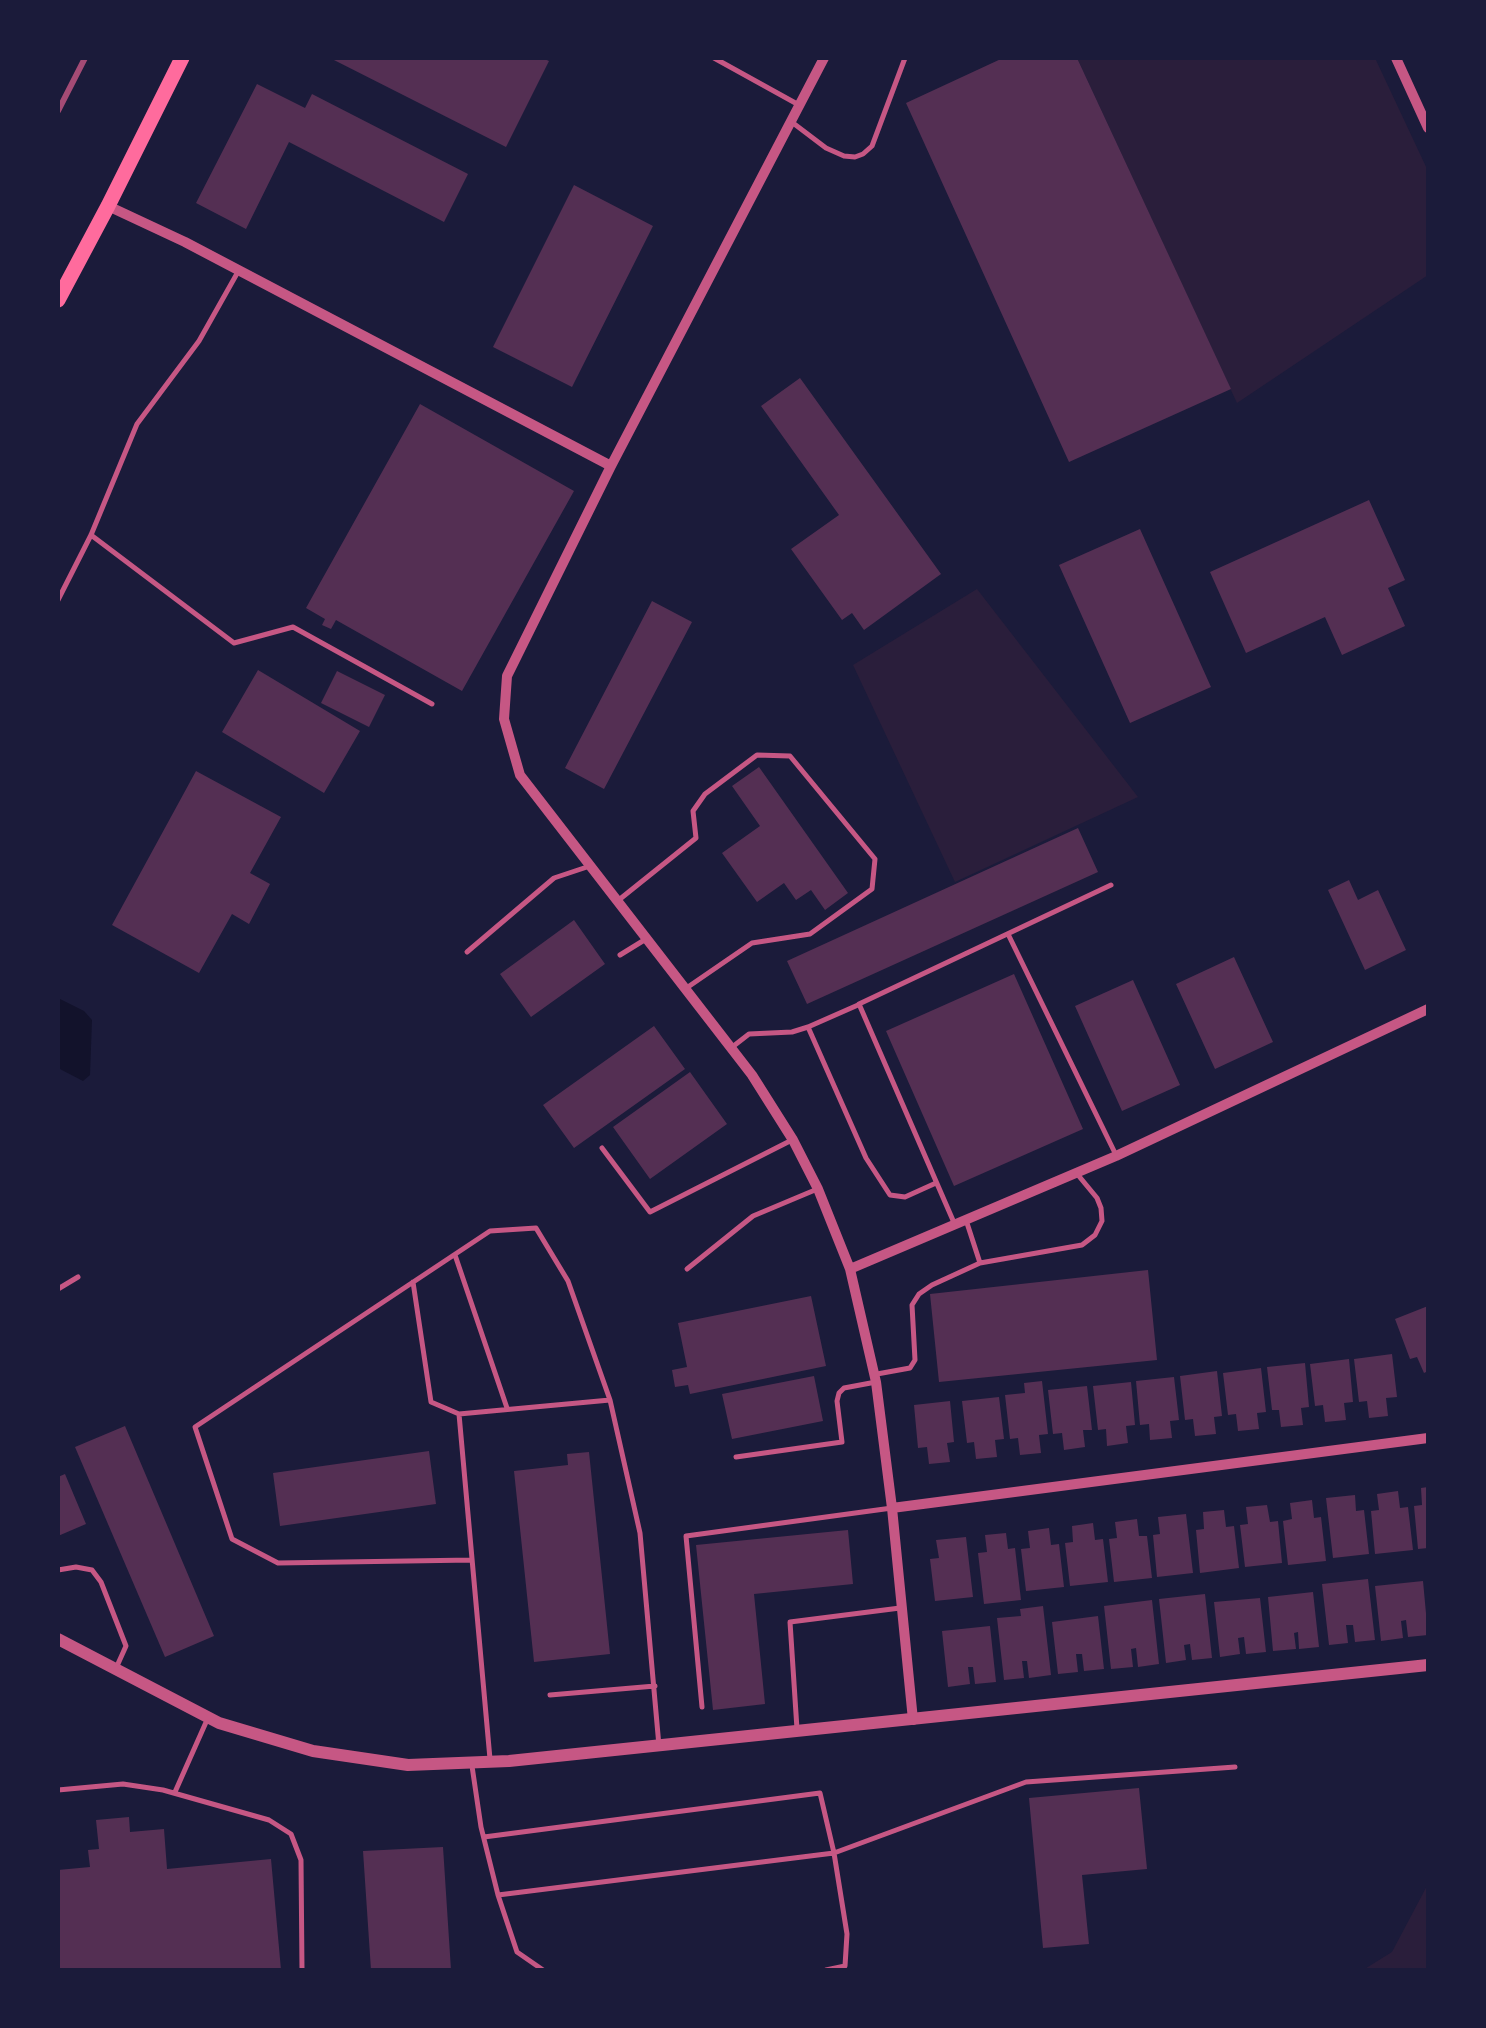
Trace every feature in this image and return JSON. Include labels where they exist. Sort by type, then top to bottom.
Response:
[{"type":"main road","points":[[58,300],[182,58]]},
{"type":"street","points":[[824,58],[611,466],[507,676],[504,719],[520,775],[752,1075],[818,1189],[850,1269],[875,1378],[914,1720]]},
{"type":"street","points":[[1396,58],[1428,128]]},
{"type":"street","points":[[108,206],[611,466]]},
{"type":"street","points":[[850,1269],[1116,1156],[1428,1009]]},
{"type":"street","points":[[892,1508],[1428,1438]]},
{"type":"street","points":[[58,1639],[219,1722],[313,1751],[408,1765],[490,1762],[659,1746],[1428,1665]]},
{"type":"lane","points":[[714,58],[800,105]]},
{"type":"lane","points":[[791,122],[844,156],[864,154],[872,146],[906,58]]},
{"type":"lane","points":[[58,600],[91,534],[137,424],[199,341],[238,270]]},
{"type":"lane","points":[[91,534],[234,643],[293,628],[432,704]]},
{"type":"lane","points":[[617,901],[696,838],[693,811],[705,794],[756,756],[790,756],[875,859],[872,889],[810,934],[752,943],[686,988]]},
{"type":"lane","points":[[467,952],[554,878],[590,866]]},
{"type":"lane","points":[[731,1048],[749,1034],[792,1032],[808,1027],[1111,885]]},
{"type":"lane","points":[[1007,933],[1116,1156]]},
{"type":"lane","points":[[620,954],[646,940]]},
{"type":"lane","points":[[858,1004],[936,1183],[980,1263]]},
{"type":"lane","points":[[808,1027],[866,1158],[890,1194],[906,1197],[936,1183]]},
{"type":"lane","points":[[602,1148],[650,1212],[793,1140]]},
{"type":"lane","points":[[736,1458],[842,1442],[837,1401],[840,1392],[910,1368],[915,1360],[912,1305],[918,1294],[932,1285],[980,1263],[1082,1245],[1095,1235],[1102,1220],[1098,1198],[1076,1173]]},
{"type":"lane","points":[[688,1269],[753,1216],[818,1189]]},
{"type":"lane","points":[[472,1560],[278,1563],[232,1539],[195,1428],[490,1232],[536,1228],[568,1281],[610,1400],[640,1533],[659,1746]]},
{"type":"lane","points":[[454,1255],[507,1409]]},
{"type":"lane","points":[[58,1289],[78,1278]]},
{"type":"lane","points":[[413,1282],[430,1402],[458,1414],[610,1400]]},
{"type":"lane","points":[[458,1414],[490,1762]]},
{"type":"lane","points":[[702,1708],[686,1536],[892,1508]]},
{"type":"lane","points":[[58,1570],[92,1570],[102,1582],[126,1646],[115,1669]]},
{"type":"lane","points":[[797,1732],[790,1622],[902,1608]]},
{"type":"lane","points":[[550,1695],[655,1686]]},
{"type":"lane","points":[[174,1793],[208,1717]]},
{"type":"lane","points":[[472,1763],[477,1808],[516,1952],[542,1970]]},
{"type":"lane","points":[[498,1895],[834,1853],[1026,1782],[1236,1768]]},
{"type":"lane","points":[[58,1790],[123,1784],[174,1793],[269,1820],[291,1834],[300,1860],[302,1970]]},
{"type":"lane","points":[[484,1837],[820,1792],[847,1934],[845,1966],[826,1970]]},
{"type":"shaded area","points":[[1077,58],[1375,58],[1428,171],[1428,275],[1237,403]]},
{"type":"shaded area","points":[[977,589],[1138,797],[955,882],[853,665]]},
{"type":"shaded area","points":[[58,998],[84,1011],[92,1020],[90,1075],[83,1081],[58,1068]]},
{"type":"shaded area","points":[[1428,1884],[1428,1970],[1363,1970],[1392,1952]]},
{"type":"building","points":[[330,58],[542,58],[549,61],[506,147]]},
{"type":"building","points":[[1003,58],[1077,58],[1231,389],[1069,462],[906,103]]},
{"type":"building","points":[[257,84],[305,108],[312,94],[468,174],[444,222],[289,142],[246,229],[196,203]]},
{"type":"building","points":[[574,185],[653,226],[572,387],[493,347]]},
{"type":"building","points":[[800,378],[941,574],[864,630],[852,613],[842,620],[791,549],[839,515],[761,406]]},
{"type":"building","points":[[420,404],[574,491],[462,691],[336,620],[331,629],[322,625],[325,619],[306,608]]},
{"type":"building","points":[[1369,500],[1405,580],[1388,588],[1405,626],[1342,655],[1325,617],[1246,653],[1210,572]]},
{"type":"building","points":[[1140,529],[1211,687],[1130,723],[1059,565]]},
{"type":"building","points":[[652,601],[692,622],[604,789],[565,768]]},
{"type":"building","points":[[258,670],[360,731],[324,793],[222,732]]},
{"type":"building","points":[[337,671],[385,695],[369,727],[321,703]]},
{"type":"building","points":[[759,767],[848,893],[825,910],[811,890],[796,900],[784,883],[757,902],[722,853],[760,826],[732,786]]},
{"type":"building","points":[[196,771],[281,817],[250,873],[270,884],[249,924],[232,914],[199,973],[112,925]]},
{"type":"building","points":[[1078,828],[1098,872],[807,1004],[787,961]]},
{"type":"building","points":[[1349,880],[1358,900],[1378,890],[1406,950],[1365,970],[1328,890]]},
{"type":"building","points":[[574,920],[605,964],[531,1017],[500,974]]},
{"type":"building","points":[[1234,957],[1273,1042],[1215,1069],[1176,984]]},
{"type":"building","points":[[1014,974],[1083,1129],[954,1186],[886,1031]]},
{"type":"building","points":[[1133,980],[1180,1085],[1122,1111],[1075,1006]]},
{"type":"building","points":[[654,1026],[685,1069],[574,1148],[543,1105]]},
{"type":"building","points":[[690,1072],[727,1124],[650,1179],[613,1127]]},
{"type":"building","points":[[1148,1270],[1157,1360],[939,1382],[930,1294]]},
{"type":"building","points":[[811,1296],[826,1366],[690,1394],[688,1385],[675,1387],[672,1370],[687,1367],[678,1323]]},
{"type":"building","points":[[1428,1306],[1428,1371],[1424,1373],[1417,1357],[1410,1359],[1395,1319]]},
{"type":"building","points":[[1392,1354],[1397,1397],[1386,1398],[1388,1416],[1369,1418],[1367,1401],[1359,1402],[1354,1359]]},
{"type":"building","points":[[1349,1359],[1353,1402],[1344,1403],[1346,1420],[1325,1422],[1323,1405],[1315,1406],[1310,1364]]},
{"type":"building","points":[[1305,1363],[1309,1407],[1301,1408],[1303,1425],[1281,1427],[1279,1410],[1272,1410],[1267,1367]]},
{"type":"building","points":[[1261,1368],[1266,1412],[1257,1413],[1259,1429],[1238,1431],[1236,1414],[1228,1415],[1223,1373]]},
{"type":"building","points":[[1217,1371],[1222,1416],[1214,1417],[1216,1434],[1195,1436],[1193,1419],[1185,1420],[1180,1376]]},
{"type":"building","points":[[814,1376],[823,1421],[732,1439],[722,1394]]},
{"type":"building","points":[[1174,1377],[1179,1420],[1170,1421],[1172,1438],[1150,1440],[1149,1424],[1140,1425],[1136,1381]]},
{"type":"building","points":[[1042,1381],[1048,1434],[1039,1435],[1041,1453],[1020,1455],[1018,1438],[1010,1439],[1005,1395],[1025,1393],[1024,1383]]},
{"type":"building","points":[[1131,1382],[1135,1425],[1126,1426],[1128,1443],[1107,1446],[1106,1429],[1098,1430],[1093,1386]]},
{"type":"building","points":[[1087,1386],[1092,1430],[1083,1430],[1085,1447],[1064,1450],[1062,1433],[1053,1434],[1048,1390]]},
{"type":"building","points":[[999,1397],[1004,1439],[995,1440],[997,1457],[976,1459],[974,1442],[967,1443],[962,1401]]},
{"type":"building","points":[[950,1401],[954,1442],[947,1443],[950,1462],[929,1464],[927,1447],[918,1448],[914,1405]]},
{"type":"building","points":[[125,1426],[214,1636],[165,1657],[75,1447]]},
{"type":"building","points":[[429,1451],[436,1504],[280,1526],[273,1473]]},
{"type":"building","points":[[589,1452],[610,1654],[534,1662],[514,1471],[568,1465],[567,1454]]},
{"type":"building","points":[[65,1474],[86,1524],[58,1536],[58,1477]]},
{"type":"building","points":[[1428,1487],[1428,1548],[1418,1549],[1414,1506],[1422,1505],[1421,1488]]},
{"type":"building","points":[[1398,1491],[1400,1508],[1408,1507],[1413,1550],[1375,1554],[1371,1511],[1379,1510],[1377,1494]]},
{"type":"building","points":[[1355,1495],[1356,1511],[1364,1510],[1369,1554],[1333,1558],[1326,1498]]},
{"type":"building","points":[[1312,1500],[1314,1518],[1321,1517],[1326,1561],[1288,1565],[1283,1521],[1292,1519],[1290,1503]]},
{"type":"building","points":[[1267,1505],[1270,1522],[1278,1521],[1282,1563],[1245,1567],[1240,1525],[1248,1524],[1246,1507]]},
{"type":"building","points":[[1224,1510],[1226,1527],[1234,1526],[1239,1568],[1200,1573],[1196,1530],[1204,1529],[1203,1512]]},
{"type":"building","points":[[1186,1514],[1193,1573],[1157,1577],[1153,1535],[1160,1534],[1158,1517]]},
{"type":"building","points":[[1137,1519],[1139,1536],[1147,1536],[1152,1578],[1114,1582],[1109,1539],[1117,1538],[1115,1522]]},
{"type":"building","points":[[1093,1523],[1095,1540],[1103,1539],[1108,1582],[1070,1586],[1065,1543],[1073,1542],[1072,1526]]},
{"type":"building","points":[[1049,1528],[1051,1545],[1059,1544],[1064,1587],[1026,1591],[1021,1549],[1030,1548],[1028,1531]]},
{"type":"building","points":[[848,1530],[853,1584],[754,1594],[765,1704],[713,1710],[696,1545]]},
{"type":"building","points":[[1006,1533],[1008,1549],[1015,1548],[1021,1600],[984,1604],[978,1553],[987,1552],[985,1535]]},
{"type":"building","points":[[966,1537],[973,1597],[935,1601],[930,1559],[939,1558],[936,1540]]},
{"type":"building","points":[[1368,1579],[1375,1640],[1355,1642],[1353,1625],[1346,1625],[1348,1643],[1329,1645],[1322,1584]]},
{"type":"building","points":[[1423,1581],[1428,1635],[1408,1637],[1406,1620],[1401,1621],[1403,1638],[1381,1641],[1375,1586]]},
{"type":"building","points":[[1313,1592],[1319,1647],[1299,1649],[1298,1632],[1294,1633],[1296,1649],[1273,1651],[1268,1597]]},
{"type":"building","points":[[1205,1594],[1212,1658],[1192,1660],[1190,1644],[1184,1645],[1186,1660],[1166,1663],[1159,1599]]},
{"type":"building","points":[[1260,1598],[1266,1652],[1246,1654],[1244,1637],[1238,1638],[1240,1654],[1220,1657],[1214,1602]]},
{"type":"building","points":[[1152,1600],[1159,1664],[1138,1667],[1136,1648],[1131,1649],[1133,1667],[1111,1669],[1104,1606]]},
{"type":"building","points":[[1043,1606],[1051,1675],[1029,1678],[1027,1661],[1022,1661],[1024,1678],[1004,1680],[997,1618],[1021,1616],[1020,1609]]},
{"type":"building","points":[[1098,1616],[1104,1669],[1084,1671],[1082,1654],[1076,1654],[1078,1672],[1058,1674],[1052,1622]]},
{"type":"building","points":[[990,1626],[996,1682],[975,1684],[973,1667],[968,1667],[970,1684],[948,1687],[942,1631]]},
{"type":"building","points":[[1139,1788],[1147,1869],[1082,1875],[1089,1944],[1043,1948],[1029,1798]]},
{"type":"building","points":[[129,1817],[130,1832],[164,1829],[167,1869],[271,1859],[281,1970],[58,1970],[58,1870],[90,1867],[88,1850],[99,1849],[96,1820]]},
{"type":"building","points":[[443,1847],[451,1970],[371,1970],[363,1851]]},
{"type":"railway","points":[[58,111],[85,58]]}]
